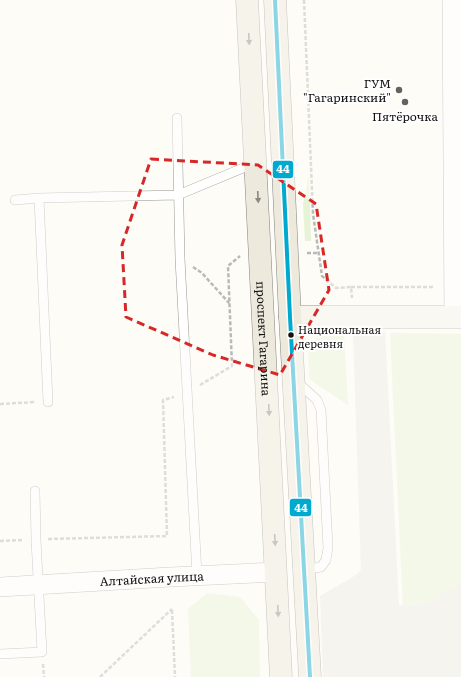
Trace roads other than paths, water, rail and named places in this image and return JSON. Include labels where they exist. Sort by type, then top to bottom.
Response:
[{"type":"main road","name":"проспект Гагарина","points":[[247,0],[281,677]]},
{"type":"main road","points":[[275,0],[290,317],[310,677]]},
{"type":"main road","points":[[264,318],[290,317]]},
{"type":"main road","name":"Алтайская улица","points":[[276,572],[304,570]]},
{"type":"street","points":[[290,317],[457,317],[454,287],[457,211],[452,0]]},
{"type":"street","name":"Алтайская улица","points":[[0,588],[197,575],[276,572]]},
{"type":"lane","points":[[177,118],[180,259],[197,575]]},
{"type":"lane","points":[[15,200],[39,198],[178,195],[256,163]]},
{"type":"lane","points":[[39,198],[48,402]]},
{"type":"lane","points":[[0,654],[42,652],[35,491]]},
{"type":"place","name":"ГУМ \"Гагаринский\"","points":[[399,90]]},
{"type":"place","name":"Пятёрочка","points":[[405,102]]},
{"type":"place","name":"Национальная деревня","points":[[291,335]]}]
